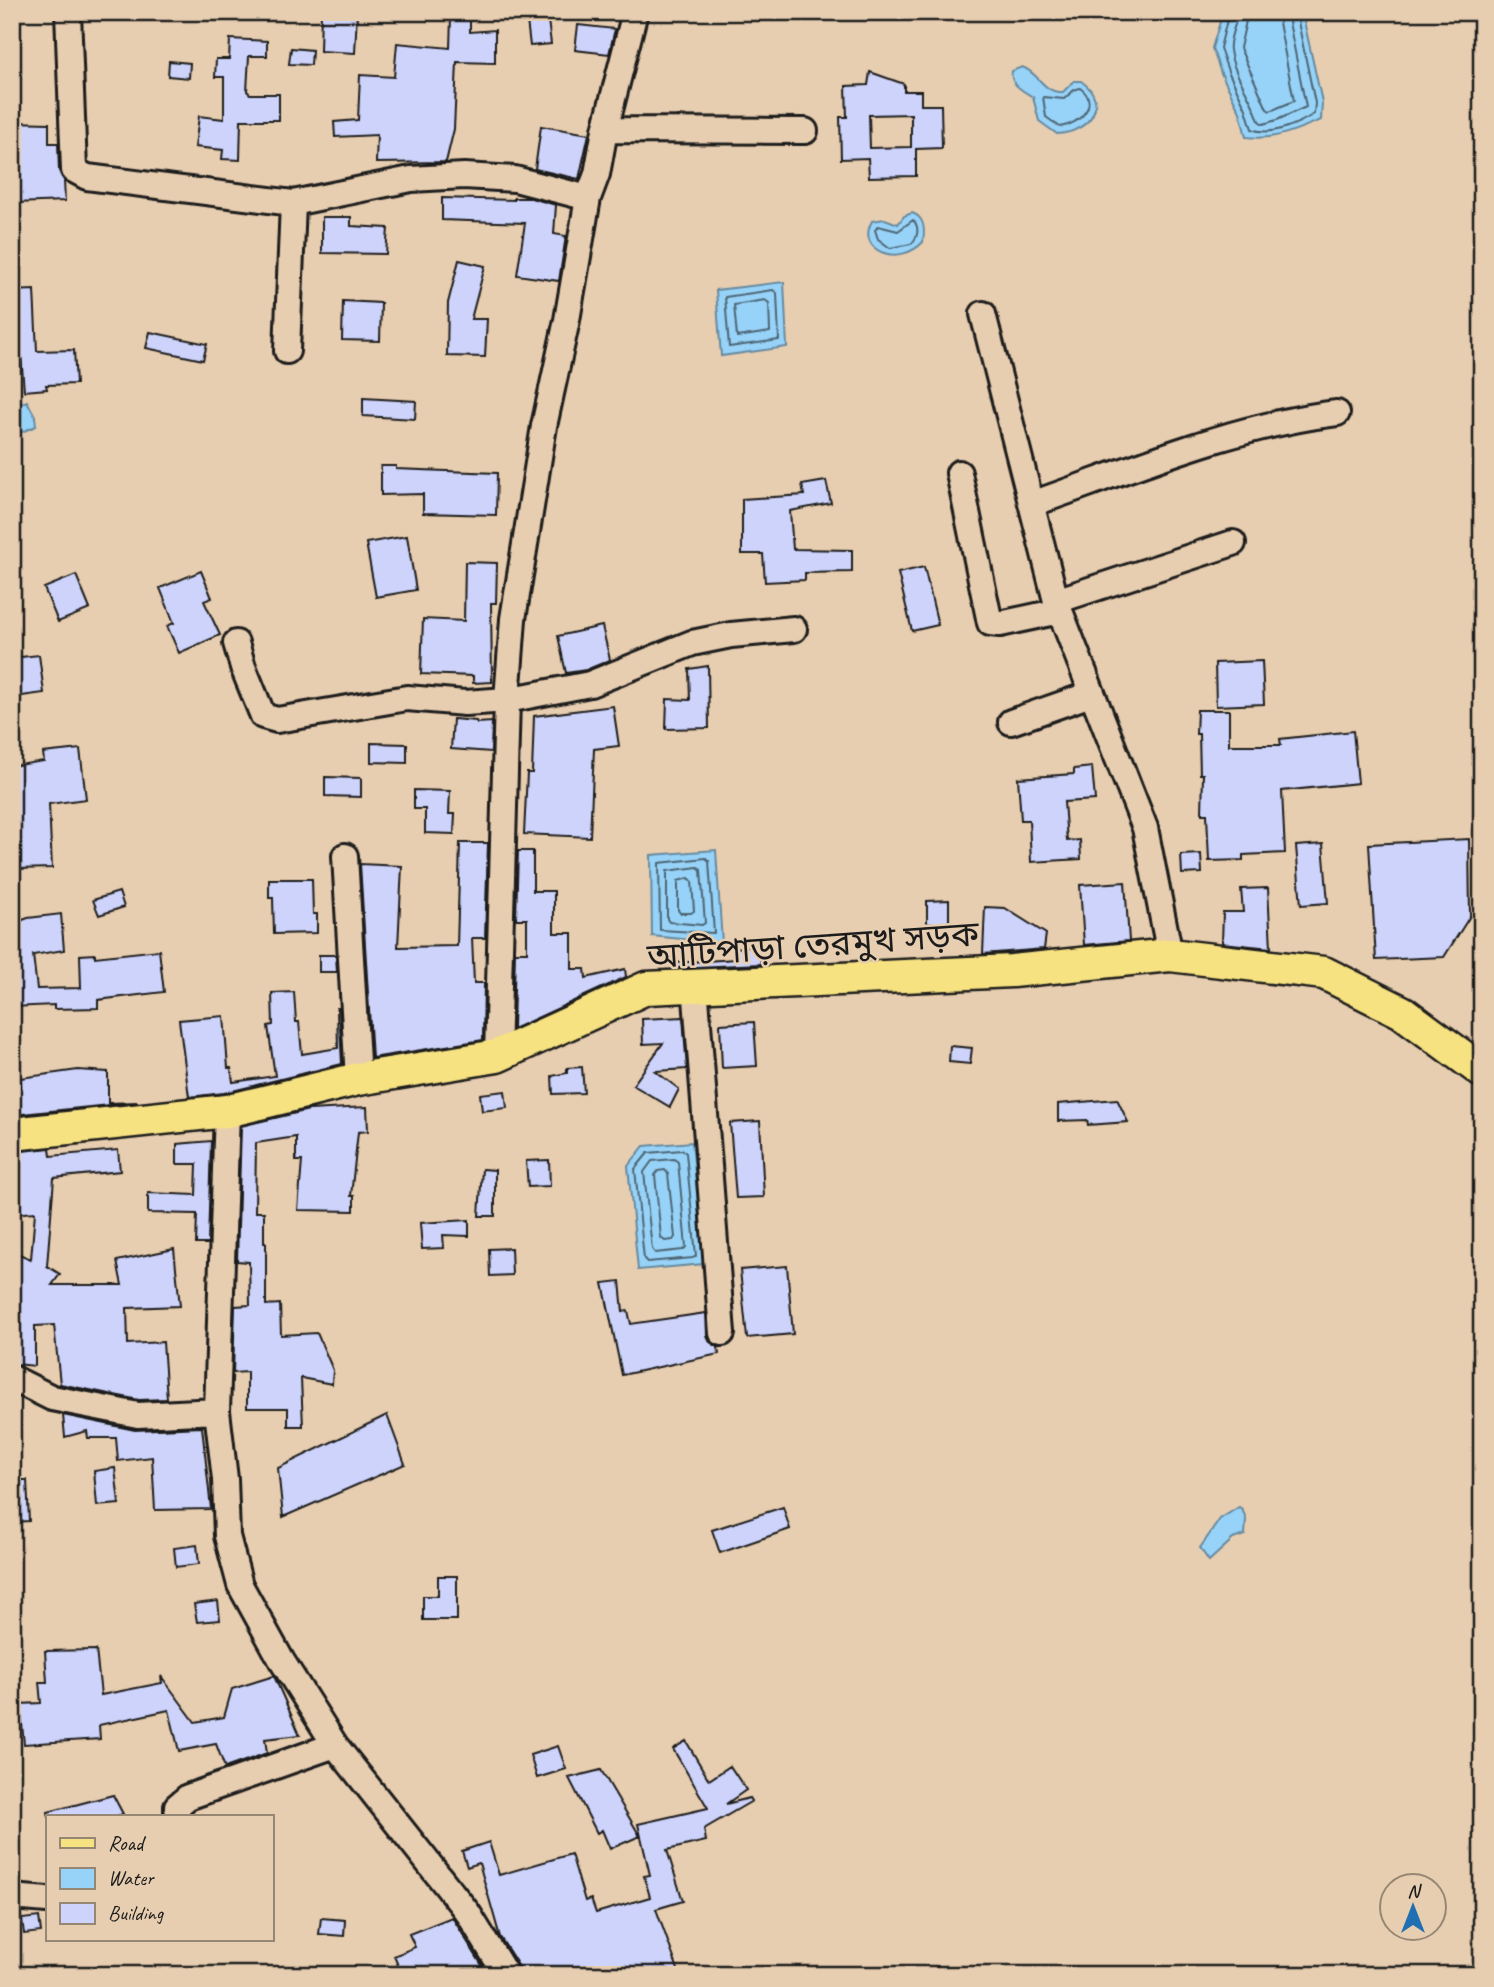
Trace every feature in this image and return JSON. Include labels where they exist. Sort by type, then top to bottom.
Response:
[{"type":"main road","name":"আটিপাড়া তেরমুখ সড়ক","points":[[12,1134],[227,1111],[358,1079],[497,1056],[646,988],[1013,971],[1170,954],[1324,973],[1402,1012],[1482,1071]]},
{"type":"street","points":[[68,12],[74,170],[87,177],[293,203],[411,179],[464,176],[515,179],[588,198]]},
{"type":"street","points":[[497,1056],[507,700],[513,619],[544,426],[567,320],[588,198],[597,174],[605,130],[635,12]]},
{"type":"street","points":[[605,130],[805,131]]},
{"type":"street","points":[[287,351],[293,203]]},
{"type":"street","points":[[983,314],[1058,606],[1145,828],[1170,954]]},
{"type":"street","points":[[1032,504],[1238,432],[1297,418],[1337,413]]},
{"type":"street","points":[[959,472],[990,623],[1000,624],[1058,606],[1233,543]]},
{"type":"street","points":[[236,643],[263,716],[277,720],[407,698],[465,703],[507,700],[590,684],[691,643],[731,635],[794,629]]},
{"type":"street","points":[[1011,722],[1091,694]]},
{"type":"street","points":[[345,856],[358,1079]]},
{"type":"street","points":[[695,985],[722,1333]]},
{"type":"street","points":[[227,1111],[217,1410],[225,1479],[227,1535],[240,1585],[282,1661],[335,1745],[468,1913],[506,1975]]},
{"type":"street","points":[[12,1378],[52,1398],[138,1415],[217,1410]]},
{"type":"street","points":[[177,1815],[177,1806],[187,1797],[335,1745]]},
{"type":"street","points":[[12,1898],[46,1900]]},
{"type":"water","points":[[1223,12],[1302,12],[1322,102],[1321,120],[1275,136],[1246,137],[1240,112],[1212,48]]},
{"type":"water","points":[[1022,67],[1056,91],[1063,92],[1074,81],[1081,81],[1095,98],[1095,107],[1086,123],[1057,134],[1039,121],[1033,97],[1013,80],[1012,71]]},
{"type":"water","points":[[912,213],[922,221],[923,242],[914,250],[903,254],[892,255],[875,248],[868,232],[872,221],[885,219],[898,224],[904,216]]},
{"type":"water","points":[[784,282],[787,347],[721,356],[716,290]]},
{"type":"water","points":[[27,401],[35,416],[36,426],[12,436],[12,407]]},
{"type":"water","points":[[716,850],[722,943],[652,936],[651,855]]},
{"type":"water","points":[[692,1142],[704,1264],[638,1270],[628,1166],[644,1146]]},
{"type":"water","points":[[1239,1507],[1246,1519],[1245,1535],[1233,1539],[1209,1561],[1200,1548],[1220,1519]]},
{"type":"building","points":[[321,12],[357,12],[355,53],[320,51]]},
{"type":"building","points":[[526,12],[547,12],[551,44],[530,46]]},
{"type":"building","points":[[451,17],[470,18],[470,32],[495,30],[495,63],[457,62],[454,129],[446,162],[376,163],[377,135],[335,137],[334,122],[358,120],[360,75],[394,77],[397,43],[450,48]]},
{"type":"building","points":[[578,25],[615,29],[609,54],[575,50]]},
{"type":"building","points":[[230,39],[267,41],[267,56],[249,56],[247,91],[250,94],[279,94],[279,120],[241,120],[240,160],[222,159],[223,150],[195,147],[199,116],[224,119],[224,77],[215,77],[216,59],[229,59]]},
{"type":"building","points":[[291,48],[312,50],[311,65],[289,64]]},
{"type":"building","points":[[169,61],[190,63],[189,78],[168,76]]},
{"type":"building","points":[[870,72],[904,84],[904,91],[921,91],[921,105],[941,105],[942,148],[916,149],[916,176],[869,177],[868,158],[841,159],[840,117],[847,117],[846,86],[868,85]],"holes":[[[911,114],[911,147],[870,148],[869,115]]]},
{"type":"building","points":[[12,122],[49,123],[49,143],[58,143],[59,171],[64,180],[65,201],[15,203]]},
{"type":"building","points":[[541,126],[589,134],[579,179],[535,169]]},
{"type":"building","points":[[442,198],[531,198],[556,205],[554,234],[566,236],[559,281],[517,275],[525,223],[442,220]]},
{"type":"building","points":[[322,217],[351,217],[351,226],[388,228],[386,254],[322,253]]},
{"type":"building","points":[[459,260],[485,266],[471,319],[487,319],[485,357],[447,356],[448,303]]},
{"type":"building","points":[[34,290],[37,351],[74,350],[76,384],[46,385],[47,389],[24,391],[20,342],[14,342],[12,291]]},
{"type":"building","points":[[343,301],[381,303],[380,341],[342,340]]},
{"type":"building","points":[[150,332],[207,344],[203,360],[146,348]]},
{"type":"building","points":[[363,398],[416,401],[415,419],[363,416]]},
{"type":"building","points":[[381,466],[497,473],[496,515],[423,513],[423,494],[381,495]]},
{"type":"building","points":[[826,481],[831,503],[790,511],[793,549],[852,550],[852,572],[805,573],[805,580],[765,582],[763,554],[742,554],[742,499],[804,495],[802,485]]},
{"type":"building","points":[[407,536],[416,590],[376,597],[366,543]]},
{"type":"building","points":[[465,562],[497,563],[496,603],[491,603],[492,682],[473,683],[473,676],[421,674],[423,619],[464,621]]},
{"type":"building","points":[[924,567],[938,625],[912,631],[898,573]]},
{"type":"building","points":[[201,571],[212,598],[204,601],[220,635],[179,653],[167,626],[174,623],[160,588]]},
{"type":"building","points":[[76,575],[90,609],[58,622],[44,588]]},
{"type":"building","points":[[602,626],[610,660],[586,670],[566,673],[558,636]]},
{"type":"building","points":[[39,655],[44,693],[14,697],[12,658]]},
{"type":"building","points":[[1262,661],[1264,704],[1216,706],[1215,663]]},
{"type":"building","points":[[708,666],[709,728],[666,729],[667,699],[690,700],[689,669]]},
{"type":"building","points":[[613,706],[619,746],[594,749],[590,837],[524,834],[527,773],[532,773],[534,716]]},
{"type":"building","points":[[1197,710],[1229,710],[1229,745],[1281,745],[1280,739],[1353,731],[1358,783],[1282,791],[1285,853],[1243,855],[1243,860],[1209,861],[1207,814],[1202,814],[1203,774],[1200,774],[1199,734],[1196,734]]},
{"type":"building","points":[[453,719],[477,723],[492,722],[491,752],[451,749]]},
{"type":"building","points":[[371,743],[407,744],[407,763],[371,762]]},
{"type":"building","points":[[80,749],[86,799],[49,804],[52,868],[17,869],[15,809],[12,810],[12,766],[44,761],[43,753]]},
{"type":"building","points":[[1092,767],[1095,800],[1064,802],[1067,841],[1080,840],[1081,859],[1031,862],[1029,820],[1021,820],[1018,778],[1074,774],[1074,769]]},
{"type":"building","points":[[325,777],[361,778],[361,797],[325,796]]},
{"type":"building","points":[[414,790],[450,791],[449,814],[455,814],[454,834],[425,833],[425,809],[414,809]]},
{"type":"building","points":[[1469,839],[1470,916],[1444,957],[1376,960],[1369,844]]},
{"type":"building","points":[[460,843],[488,843],[485,938],[472,938],[474,983],[484,983],[483,1040],[372,1058],[360,864],[402,866],[398,947],[457,946]]},
{"type":"building","points":[[1323,844],[1328,903],[1301,905],[1296,846]]},
{"type":"building","points":[[518,851],[533,851],[533,891],[554,891],[554,933],[572,933],[572,969],[585,969],[586,978],[625,969],[626,977],[513,1029],[515,952],[527,952],[527,919],[516,919]]},
{"type":"building","points":[[1201,854],[1202,873],[1182,874],[1181,855]]},
{"type":"building","points":[[269,879],[312,879],[313,914],[317,914],[317,933],[274,934],[273,898],[269,898]]},
{"type":"building","points":[[1125,882],[1129,941],[1084,945],[1080,885]]},
{"type":"building","points":[[1268,888],[1271,948],[1222,943],[1223,912],[1243,912],[1241,889]]},
{"type":"building","points":[[119,892],[124,907],[99,915],[93,900]]},
{"type":"building","points":[[949,900],[949,923],[927,924],[927,901]]},
{"type":"building","points":[[985,907],[1005,908],[1046,934],[1044,949],[983,954]]},
{"type":"building","points":[[61,914],[64,950],[33,955],[37,989],[81,988],[80,955],[95,954],[95,957],[159,950],[164,992],[98,1000],[98,1008],[54,1009],[54,1005],[12,1007],[12,924],[28,918]]},
{"type":"building","points":[[759,945],[761,964],[674,968],[674,963],[736,959],[735,948]]},
{"type":"building","points":[[319,955],[336,955],[337,972],[319,972]]},
{"type":"building","points":[[294,992],[302,1054],[338,1048],[339,1008],[342,1064],[224,1093],[189,1097],[179,1020],[224,1016],[228,1068],[231,1068],[233,1082],[275,1076],[268,1026],[273,1025],[272,993]]},
{"type":"building","points":[[683,1017],[687,1069],[655,1071],[679,1089],[670,1107],[633,1085],[663,1043],[643,1044],[642,1019]]},
{"type":"building","points":[[754,1022],[757,1066],[722,1068],[720,1024]]},
{"type":"building","points":[[950,1046],[972,1048],[970,1064],[949,1062]]},
{"type":"building","points":[[582,1067],[584,1093],[553,1094],[552,1076],[567,1073],[567,1068]]},
{"type":"building","points":[[78,1070],[108,1072],[108,1103],[138,1102],[12,1115],[12,1087],[21,1087],[20,1078]]},
{"type":"building","points":[[505,1091],[507,1108],[482,1111],[480,1094]]},
{"type":"building","points":[[1117,1099],[1128,1122],[1088,1125],[1087,1120],[1058,1121],[1058,1104]]},
{"type":"building","points":[[367,1107],[368,1131],[358,1132],[351,1196],[354,1196],[354,1211],[298,1210],[302,1161],[296,1161],[296,1137],[256,1143],[255,1212],[264,1212],[266,1305],[280,1304],[281,1335],[317,1333],[333,1370],[332,1384],[301,1378],[303,1426],[288,1426],[288,1408],[247,1408],[247,1372],[233,1373],[235,1306],[250,1305],[249,1262],[237,1261],[241,1126],[309,1110]]},
{"type":"building","points":[[760,1121],[764,1197],[736,1198],[730,1123]]},
{"type":"building","points":[[211,1141],[208,1244],[196,1244],[197,1214],[148,1213],[148,1193],[196,1195],[197,1164],[177,1164],[177,1144]]},
{"type":"building","points":[[50,1148],[51,1156],[118,1150],[120,1171],[54,1178],[47,1266],[60,1274],[52,1285],[122,1285],[117,1261],[174,1249],[180,1306],[127,1308],[128,1344],[163,1342],[167,1399],[139,1400],[60,1384],[54,1325],[35,1326],[35,1366],[16,1364],[20,1312],[12,1310],[12,1251],[31,1259],[35,1212],[12,1214],[12,1152]]},
{"type":"building","points":[[549,1160],[550,1186],[528,1187],[526,1161]]},
{"type":"building","points":[[482,1169],[495,1170],[495,1216],[479,1216]]},
{"type":"building","points":[[469,1220],[469,1236],[443,1235],[444,1248],[422,1249],[420,1223]]},
{"type":"building","points":[[511,1248],[512,1275],[490,1276],[489,1249]]},
{"type":"building","points":[[787,1266],[793,1334],[747,1338],[740,1270]]},
{"type":"building","points":[[620,1281],[623,1312],[628,1311],[631,1324],[706,1313],[707,1335],[710,1342],[718,1347],[719,1354],[622,1375],[603,1283]]},
{"type":"building","points":[[63,1415],[135,1430],[202,1427],[211,1509],[155,1510],[152,1457],[118,1461],[116,1438],[88,1438],[87,1431],[65,1437]]},
{"type":"building","points":[[387,1415],[405,1464],[283,1517],[278,1468]]},
{"type":"building","points":[[115,1468],[119,1504],[97,1506],[94,1471]]},
{"type":"building","points":[[12,1480],[27,1480],[29,1521],[12,1522]]},
{"type":"building","points":[[783,1507],[790,1529],[720,1553],[712,1530]]},
{"type":"building","points":[[197,1545],[199,1564],[176,1567],[174,1548]]},
{"type":"building","points":[[438,1576],[457,1576],[457,1620],[423,1620],[423,1596],[438,1596]]},
{"type":"building","points":[[218,1601],[220,1620],[197,1622],[194,1604]]},
{"type":"building","points":[[96,1650],[101,1695],[162,1683],[161,1676],[195,1722],[224,1717],[232,1689],[274,1676],[300,1735],[265,1739],[267,1753],[225,1768],[216,1744],[179,1751],[169,1710],[99,1725],[100,1739],[24,1744],[20,1704],[41,1703],[39,1682],[47,1682],[45,1651]]},
{"type":"building","points":[[686,1741],[709,1780],[730,1766],[746,1790],[726,1804],[750,1798],[752,1801],[704,1829],[706,1841],[667,1850],[683,1901],[656,1909],[680,1975],[521,1975],[519,1967],[500,1937],[479,1863],[467,1867],[462,1851],[489,1842],[499,1875],[571,1854],[585,1901],[591,1899],[596,1913],[650,1897],[644,1876],[650,1875],[638,1824],[708,1808],[673,1749]]},
{"type":"building","points":[[558,1746],[566,1769],[537,1778],[530,1755]]},
{"type":"building","points":[[601,1770],[640,1836],[610,1849],[602,1830],[597,1833],[569,1778]]},
{"type":"building","points":[[113,1795],[123,1814],[49,1815],[48,1812]]},
{"type":"building","points":[[39,1917],[41,1932],[24,1934],[22,1919]]},
{"type":"building","points":[[452,1917],[488,1975],[402,1975],[394,1956],[415,1947],[409,1934]]},
{"type":"building","points":[[321,1918],[345,1920],[344,1936],[319,1934]]}]
